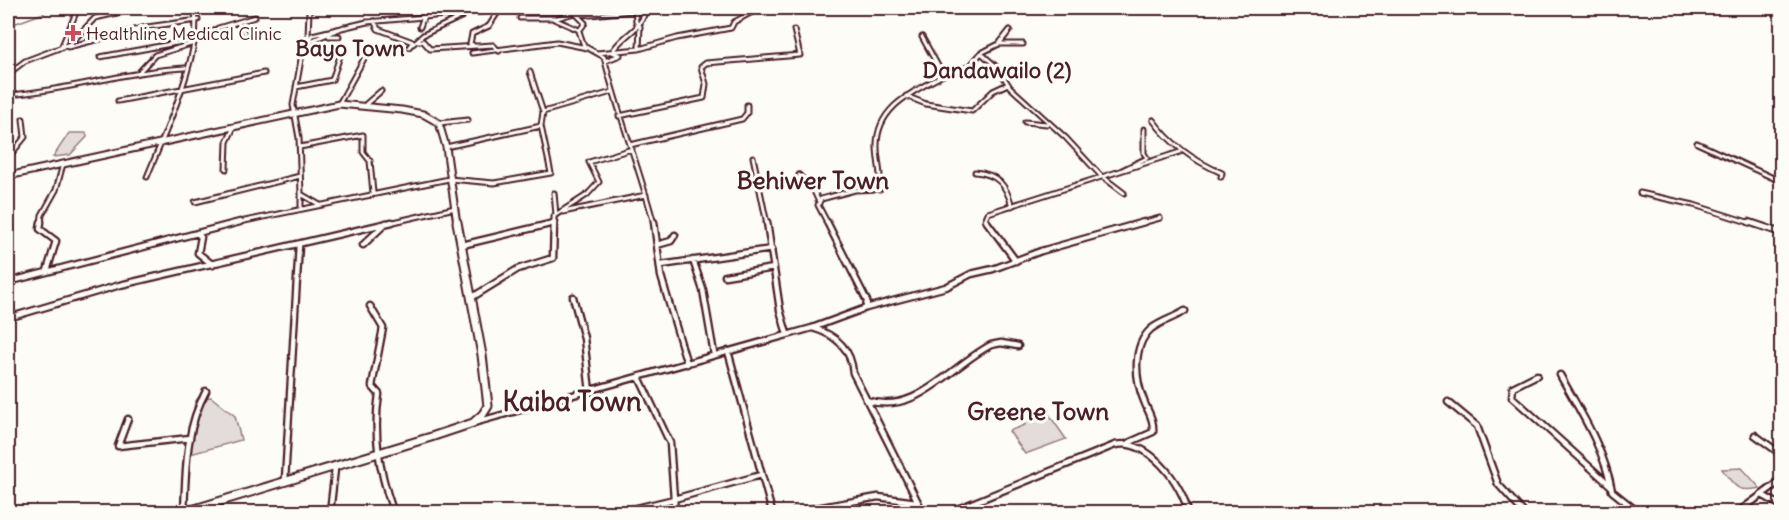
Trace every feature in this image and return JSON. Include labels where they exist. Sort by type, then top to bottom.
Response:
[{"type":"main road","points":[[8,176],[339,104],[366,104],[423,114],[439,123],[446,147],[449,179],[482,355],[488,406],[473,423],[335,468],[184,513]]},
{"type":"street","points":[[61,48],[78,8]]},
{"type":"street","points":[[147,177],[177,106],[198,20],[194,8]]},
{"type":"street","points":[[301,209],[300,147],[297,113],[293,105],[308,38],[309,11],[315,8]]},
{"type":"street","points":[[308,38],[316,32],[374,21],[525,8]]},
{"type":"street","points":[[570,8],[585,23],[579,30]]},
{"type":"street","points":[[636,8],[636,22],[640,26],[639,49]]},
{"type":"street","points":[[520,18],[554,18],[575,13],[597,15],[636,8],[653,8]]},
{"type":"street","points":[[612,52],[615,45],[645,20],[645,12],[653,8]]},
{"type":"street","points":[[596,53],[639,49],[677,38],[731,28],[734,22],[760,8]]},
{"type":"street","points":[[8,90],[8,74],[13,70],[25,62],[74,41],[95,18],[126,11]]},
{"type":"street","points":[[473,46],[470,44],[472,34],[489,26],[498,12]]},
{"type":"street","points":[[409,47],[423,35],[469,14]]},
{"type":"street","points":[[420,27],[424,16]]},
{"type":"street","points":[[140,71],[142,64],[161,52],[206,38],[218,28],[255,17]]},
{"type":"street","points":[[554,18],[579,30],[588,48]]},
{"type":"street","points":[[61,48],[147,27],[198,20]]},
{"type":"street","points":[[374,21],[378,29],[400,35],[414,42],[424,43]]},
{"type":"street","points":[[376,26],[385,21]]},
{"type":"street","points":[[238,23],[245,33]]},
{"type":"street","points":[[306,43],[346,26]]},
{"type":"street","points":[[619,116],[704,98],[706,84],[701,67],[706,63],[800,55],[794,30]]},
{"type":"street","points":[[999,44],[1010,30]]},
{"type":"street","points":[[423,35],[424,43],[430,49],[493,45],[499,51]]},
{"type":"street","points":[[326,36],[339,36]]},
{"type":"street","points":[[922,37],[932,53],[936,68],[943,75]]},
{"type":"street","points":[[100,57],[192,42]]},
{"type":"street","points":[[472,53],[557,42],[588,48],[604,57],[619,116],[639,166],[655,226],[661,276],[687,364]]},
{"type":"street","points":[[819,202],[821,199],[855,190],[880,189],[880,163],[876,151],[879,126],[883,117],[905,96],[943,75],[969,67],[977,60],[981,52],[999,44],[1023,44]]},
{"type":"street","points":[[605,61],[620,55],[612,52]]},
{"type":"street","points":[[981,52],[998,68],[1008,84],[1048,124],[1066,138],[1102,177],[1124,194]]},
{"type":"street","points":[[339,104],[366,55]]},
{"type":"street","points":[[296,87],[332,81],[340,56]]},
{"type":"street","points":[[8,95],[42,91],[140,71],[185,68]]},
{"type":"street","points":[[8,282],[197,233],[373,193],[449,179],[494,183],[551,173],[541,126],[543,112],[530,72]]},
{"type":"street","points":[[117,101],[264,73]]},
{"type":"street","points":[[905,96],[926,104],[972,111],[978,108],[993,91],[1008,84]]},
{"type":"street","points":[[366,104],[381,91]]},
{"type":"street","points":[[543,112],[612,92]]},
{"type":"street","points":[[471,299],[518,269],[553,258],[554,223],[558,214],[587,195],[598,182],[589,162],[631,147],[742,119],[747,113],[747,105]]},
{"type":"street","points":[[8,158],[25,137],[23,118]]},
{"type":"street","points":[[439,123],[468,120]]},
{"type":"street","points":[[1154,120],[1165,137],[1180,152]]},
{"type":"street","points":[[1025,122],[1048,124]]},
{"type":"street","points":[[446,147],[541,126]]},
{"type":"street","points":[[226,170],[226,142],[234,127]]},
{"type":"street","points":[[1117,173],[1128,165],[1147,158],[1144,153],[1144,129]]},
{"type":"street","points":[[300,147],[363,135],[363,152],[370,161],[373,193]]},
{"type":"street","points":[[1697,143],[1782,182]]},
{"type":"street","points":[[1016,261],[985,220],[988,213],[1180,152],[1188,153],[1205,166],[1222,173],[1221,177]]},
{"type":"street","points":[[753,157],[772,249],[780,310],[787,334]]},
{"type":"street","points":[[47,272],[56,241],[40,230],[42,215],[56,190],[63,164]]},
{"type":"street","points":[[975,172],[988,172],[1000,177],[1007,188],[1012,206]]},
{"type":"street","points":[[799,175],[813,189],[822,216],[867,301],[866,308]]},
{"type":"street","points":[[195,202],[300,176]]},
{"type":"street","points":[[554,193],[558,214]]},
{"type":"street","points":[[1640,193],[1694,205],[1782,233]]},
{"type":"street","points":[[301,194],[321,205]]},
{"type":"street","points":[[558,214],[646,195]]},
{"type":"street","points":[[8,318],[120,285],[213,265],[386,222],[455,208]]},
{"type":"street","points":[[473,423],[590,392],[812,327],[866,308],[946,287],[971,274],[1041,251],[1160,218]]},
{"type":"street","points":[[363,245],[386,222]]},
{"type":"street","points":[[462,246],[554,223]]},
{"type":"street","points":[[197,233],[201,237],[198,253],[213,265]]},
{"type":"street","points":[[657,245],[671,241],[675,236]]},
{"type":"street","points":[[285,483],[299,244]]},
{"type":"street","points":[[661,265],[772,249]]},
{"type":"street","points":[[693,260],[703,290],[714,354]]},
{"type":"street","points":[[725,276],[774,268]]},
{"type":"street","points":[[573,297],[584,338],[590,392]]},
{"type":"street","points":[[370,306],[383,328],[372,386],[379,394],[376,435],[382,482],[392,508]]},
{"type":"street","points":[[950,513],[1153,432],[1155,422],[1144,402],[1138,374],[1137,352],[1148,332],[1185,311]]},
{"type":"street","points":[[812,327],[833,335],[853,358],[853,373],[923,513]]},
{"type":"street","points":[[866,400],[886,407],[897,404],[933,386],[992,345],[1004,343],[1018,346]]},
{"type":"street","points":[[728,351],[772,513]]},
{"type":"street","points":[[1537,375],[1513,387],[1512,397],[1611,486]]},
{"type":"street","points":[[1560,375],[1593,433],[1607,465],[1612,491],[1638,513]]},
{"type":"street","points":[[639,377],[670,443],[675,513]]},
{"type":"street","points":[[184,513],[190,438],[195,411],[206,391]]},
{"type":"street","points":[[1448,402],[1477,426],[1498,484],[1524,513]]},
{"type":"street","points":[[128,419],[117,446],[190,438]]},
{"type":"street","points":[[1755,435],[1782,455]]},
{"type":"street","points":[[1127,443],[1139,448],[1173,478],[1188,510],[1194,513]]},
{"type":"street","points":[[330,513],[335,468]]},
{"type":"street","points":[[620,513],[761,475]]},
{"type":"street","points":[[1738,513],[1782,480]]},
{"type":"street","points":[[1762,495],[1782,506]]},
{"type":"street","points":[[794,513],[878,496],[917,502]]},
{"type":"shaded area","points":[[69,133],[86,133],[87,137],[70,155],[53,157]]},
{"type":"shaded area","points":[[211,397],[235,416],[241,440],[187,455],[195,402],[198,398]]},
{"type":"shaded area","points":[[1013,407],[1045,409],[1066,439],[1025,454],[1009,431],[1025,425]]},
{"type":"shaded area","points":[[1742,468],[1760,488],[1746,490],[1737,487],[1722,469]]},
{"type":"waterway","points":[[8,26],[44,13],[46,8]]},
{"type":"place","name":"Healthline Medical Clinic","points":[[73,33]]},
{"type":"district","name":"Bayo Town","points":[[350,48]]},
{"type":"district","name":"Dandawailo (2)","points":[[997,70]]},
{"type":"district","name":"Behiwer Town","points":[[813,180]]},
{"type":"district","name":"Kaiba Town","points":[[572,401]]},
{"type":"district","name":"Greene Town","points":[[1038,411]]}]
